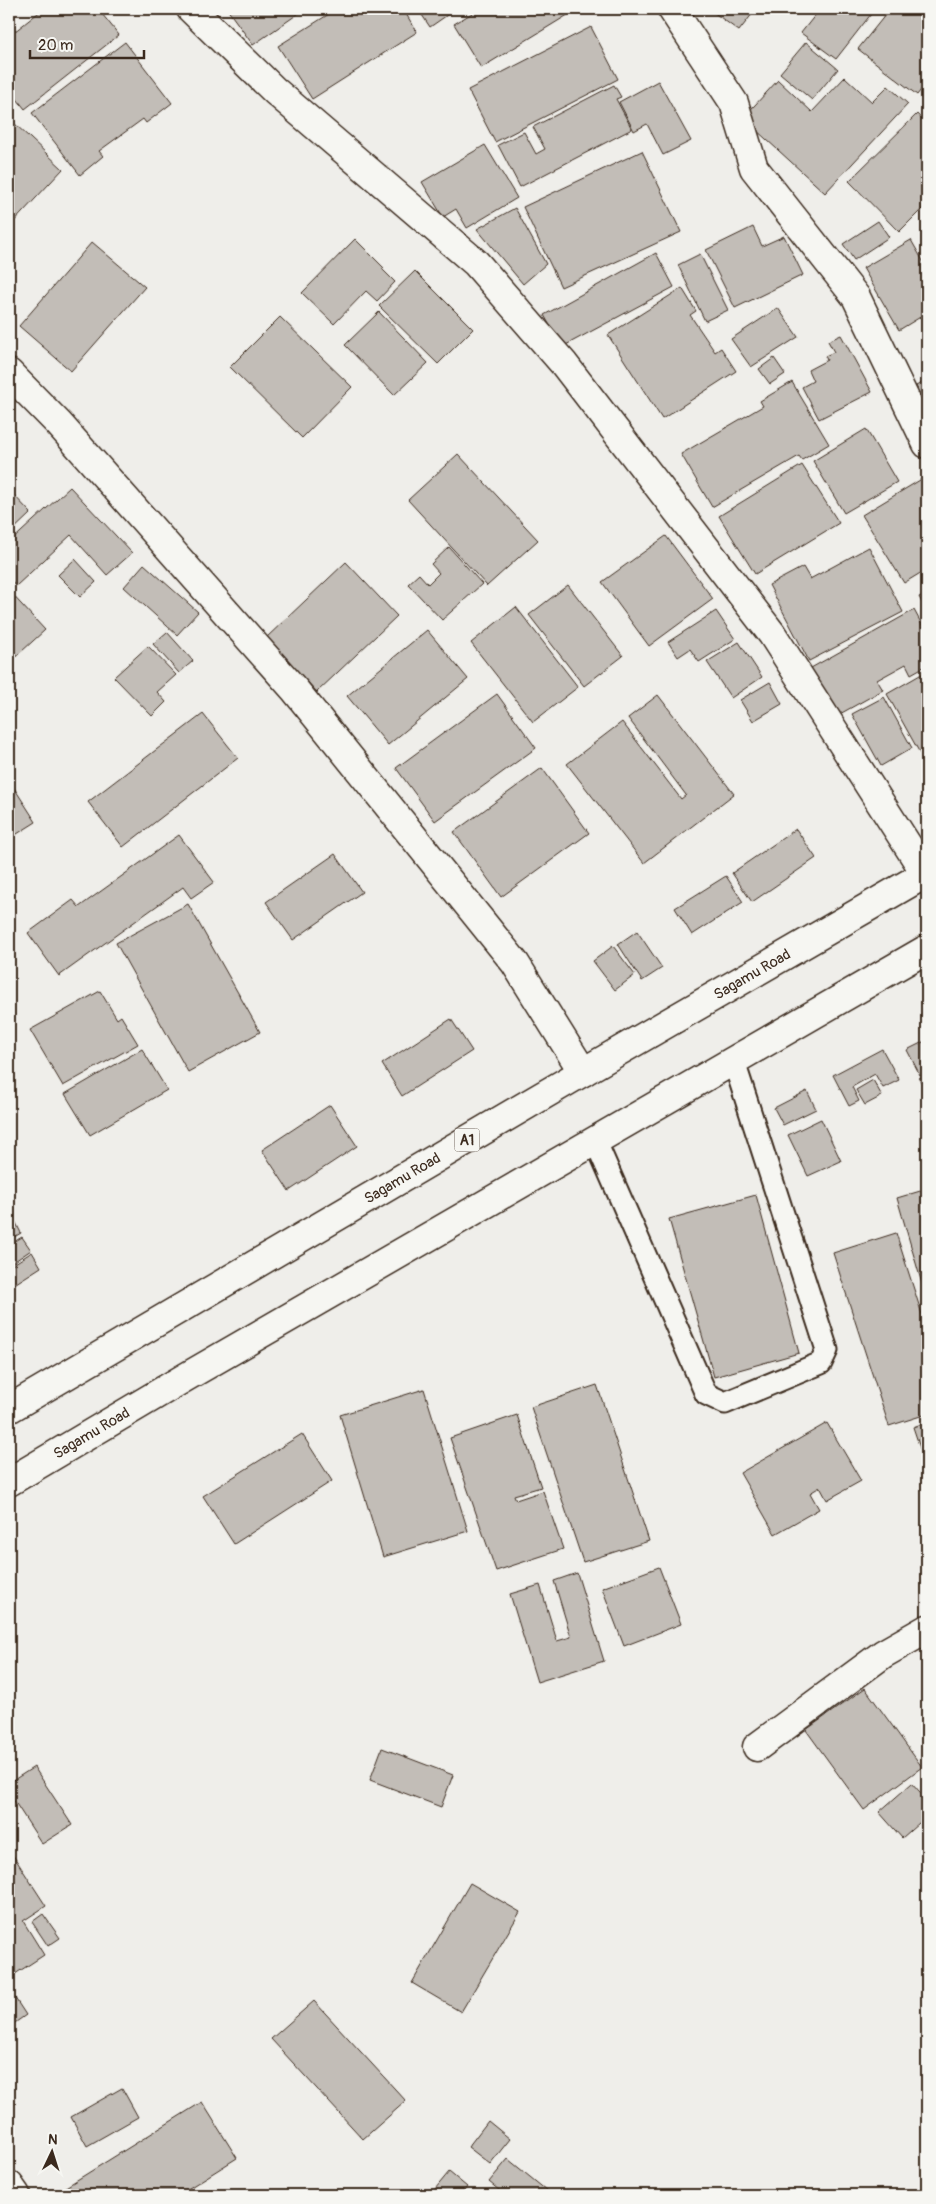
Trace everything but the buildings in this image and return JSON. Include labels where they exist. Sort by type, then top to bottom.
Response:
[{"type":"main road","points":[[191,9],[274,91],[476,263],[564,364],[772,634],[927,873]]},
{"type":"main road","points":[[672,9],[734,103],[754,168],[856,297],[927,444]]},
{"type":"main road","points":[[9,373],[59,424],[295,690],[515,963],[583,1072]]},
{"type":"main road","name":"Sagamu Road","points":[[9,1410],[583,1072],[927,873]]},
{"type":"main road","name":"Sagamu Road","points":[[9,1482],[595,1140],[734,1062],[927,949]]},
{"type":"main road","points":[[757,1747],[883,1654],[927,1629]]},
{"type":"main road","points":[[9,2185],[16,2195]]},
{"type":"lane","points":[[595,1140],[706,1394],[725,1403],[821,1364],[827,1350],[734,1062]]}]
